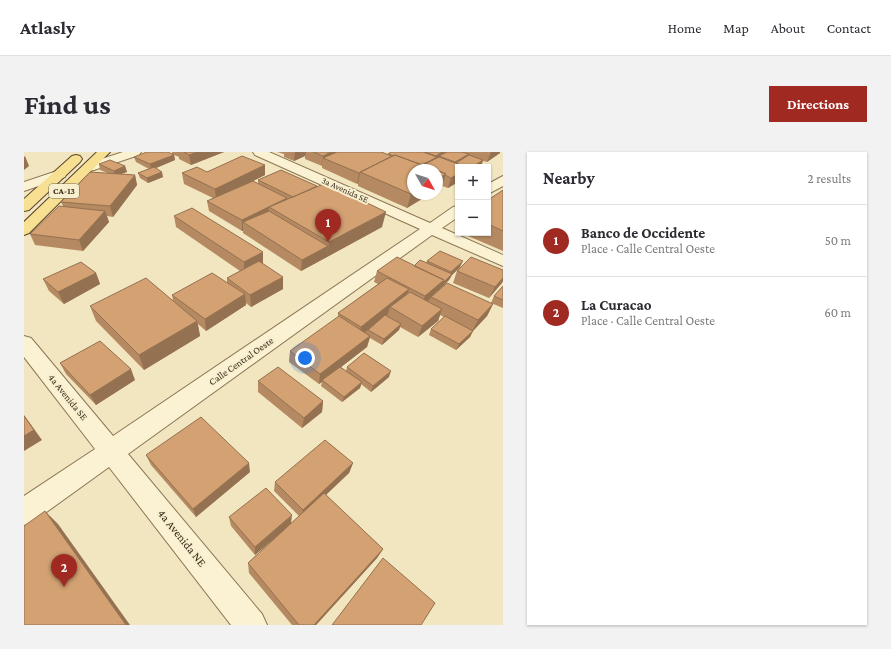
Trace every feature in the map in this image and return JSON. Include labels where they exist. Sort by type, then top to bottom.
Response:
[{"type":"main road","name":"CA-13","points":[[24,207],[85,152]]},
{"type":"main road","name":"CA-13","points":[[24,230],[104,152]]},
{"type":"street","points":[[90,167],[135,152]]},
{"type":"street","name":"3a Avenida SE","points":[[259,152],[431,228],[503,262]]},
{"type":"street","points":[[24,187],[60,174]]},
{"type":"street","points":[[491,188],[503,180]]},
{"type":"street","name":"Calle Central Oeste","points":[[24,512],[455,212]]},
{"type":"street","name":"4a Avenida SE","points":[[24,343],[112,452]]},
{"type":"street","name":"4a Avenida NE","points":[[112,452],[251,625]]},
{"type":"building","points":[[147,152],[168,152],[174,155],[150,164],[134,157]]},
{"type":"building","points":[[184,152],[197,152],[189,155]]},
{"type":"building","points":[[313,152],[331,152],[323,156]]},
{"type":"building","points":[[337,152],[381,152],[392,156],[359,173],[323,158]]},
{"type":"building","points":[[391,152],[423,152],[437,157],[424,164],[419,164],[388,154]]},
{"type":"building","points":[[425,152],[442,152],[436,156]]},
{"type":"building","points":[[447,152],[462,152],[469,154],[455,162],[439,156]]},
{"type":"building","points":[[395,155],[420,164],[407,164],[407,192],[360,172]]},
{"type":"building","points":[[469,155],[483,160],[477,164],[456,163]]},
{"type":"building","points":[[242,156],[265,165],[215,189],[182,173],[197,167],[207,172]]},
{"type":"building","points":[[439,157],[458,164],[455,164],[455,176],[451,178],[443,173],[443,164],[425,164]]},
{"type":"building","points":[[110,160],[125,166],[114,171],[99,164]]},
{"type":"building","points":[[154,167],[162,172],[147,178],[138,173]]},
{"type":"building","points":[[281,170],[317,186],[293,197],[258,180]]},
{"type":"building","points":[[90,172],[135,175],[110,206],[61,202]]},
{"type":"building","points":[[253,181],[287,198],[242,220],[207,201]]},
{"type":"building","points":[[326,183],[386,212],[329,242],[269,207]]},
{"type":"building","points":[[503,190],[503,231],[491,225],[491,198]]},
{"type":"building","points":[[59,206],[105,211],[79,240],[30,234]]},
{"type":"building","points":[[192,208],[263,252],[244,262],[174,216]]},
{"type":"building","points":[[269,211],[328,246],[302,260],[243,222]]},
{"type":"building","points":[[440,251],[463,261],[451,272],[427,261]]},
{"type":"building","points":[[397,257],[444,280],[425,296],[377,271]]},
{"type":"building","points":[[471,257],[503,270],[503,278],[495,287],[457,271]]},
{"type":"building","points":[[420,260],[452,274],[443,283],[444,280],[414,266]]},
{"type":"building","points":[[259,261],[283,277],[250,295],[227,278]]},
{"type":"building","points":[[81,262],[96,273],[58,292],[43,279]]},
{"type":"building","points":[[212,273],[245,294],[205,319],[172,295]]},
{"type":"building","points":[[146,278],[197,321],[139,355],[90,306]]},
{"type":"building","points":[[387,278],[409,289],[361,327],[338,313]]},
{"type":"building","points":[[447,283],[493,304],[478,320],[431,297]]},
{"type":"building","points":[[503,286],[503,300],[494,296]]},
{"type":"building","points":[[410,292],[442,309],[422,326],[390,307]]},
{"type":"building","points":[[385,315],[401,324],[384,339],[368,330]]},
{"type":"building","points":[[339,316],[370,336],[320,374],[290,351]]},
{"type":"building","points":[[445,316],[473,331],[459,344],[431,329]]},
{"type":"building","points":[[100,341],[131,369],[90,395],[60,363]]},
{"type":"building","points":[[364,353],[391,371],[373,386],[347,367]]},
{"type":"building","points":[[278,367],[323,401],[304,418],[258,381]]},
{"type":"building","points":[[340,367],[362,382],[344,397],[322,380]]},
{"type":"building","points":[[24,416],[34,430],[24,436]]},
{"type":"building","points":[[201,417],[249,463],[193,509],[146,455]]},
{"type":"building","points":[[325,440],[353,463],[303,510],[275,482]]},
{"type":"building","points":[[266,488],[292,515],[255,547],[229,517]]},
{"type":"building","points":[[324,493],[383,549],[314,625],[299,625],[248,563]]},
{"type":"building","points":[[45,511],[126,625],[24,625],[24,526]]},
{"type":"building","points":[[383,558],[435,603],[421,625],[332,625]]},
{"type":"place","name":"Banco de Occidente","points":[[328,242]]},
{"type":"place","name":"La Curacao","points":[[64,587]]}]
